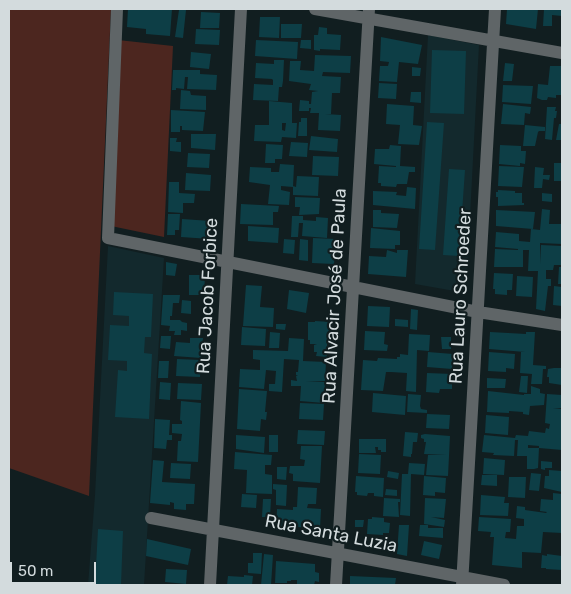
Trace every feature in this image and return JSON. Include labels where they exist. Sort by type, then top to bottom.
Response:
[{"type":"street","points":[[117,9],[108,238],[478,312],[562,325]]},
{"type":"street","name":"Rua Jacob Forbice","points":[[210,585],[241,9]]},
{"type":"street","points":[[315,9],[369,14],[493,41],[562,53]]},
{"type":"street","name":"Rua Lauro Schroeder","points":[[462,581],[495,9]]},
{"type":"street","name":"Rua Alvacir José de Paula","points":[[336,585],[369,14]]},
{"type":"street","name":"Rua Santa Luzia","points":[[151,518],[338,553],[462,581],[504,585]]},
{"type":"shaded area","points":[[9,9],[111,9],[89,496],[9,468]]},
{"type":"shaded area","points":[[428,35],[479,45],[466,293],[415,284]]},
{"type":"shaded area","points":[[118,40],[173,46],[164,237],[111,226]]},
{"type":"shaded area","points":[[108,246],[164,258],[144,585],[88,585],[95,495]]},
{"type":"building","points":[[128,9],[172,9],[170,36],[146,34],[146,29],[127,27]]},
{"type":"building","points":[[507,9],[538,9],[536,29],[506,24]]},
{"type":"building","points":[[544,9],[562,9],[562,16],[552,15],[552,26],[543,26]]},
{"type":"building","points":[[179,10],[186,10],[183,38],[175,37]]},
{"type":"building","points":[[201,12],[220,13],[219,28],[200,28]]},
{"type":"building","points":[[260,17],[280,17],[279,38],[259,37]]},
{"type":"building","points":[[281,24],[302,24],[301,38],[281,38]]},
{"type":"building","points":[[319,27],[327,28],[327,34],[341,35],[340,50],[314,50],[314,35],[318,35]]},
{"type":"building","points":[[196,29],[220,30],[219,45],[195,44]]},
{"type":"building","points":[[381,37],[422,45],[418,64],[399,62],[397,82],[379,81],[380,66],[388,66],[389,62],[380,61]]},
{"type":"building","points":[[256,40],[298,42],[297,59],[255,56]]},
{"type":"building","points":[[301,40],[311,40],[311,49],[300,48]]},
{"type":"building","points":[[432,50],[466,51],[464,114],[430,113]]},
{"type":"building","points":[[191,52],[211,54],[209,69],[190,67]]},
{"type":"building","points":[[315,55],[351,56],[350,73],[323,72],[322,76],[341,77],[340,93],[332,93],[331,114],[325,114],[341,115],[340,131],[318,130],[319,113],[310,113],[311,108],[309,108],[309,111],[299,111],[300,100],[309,101],[309,104],[311,104],[312,92],[318,91],[309,90],[311,84],[289,81],[290,61],[301,61],[300,70],[314,71]]},
{"type":"building","points":[[274,60],[284,60],[283,81],[282,87],[279,87],[278,101],[253,100],[254,84],[273,85],[272,79],[255,78],[256,63],[274,64]]},
{"type":"building","points":[[505,63],[514,64],[512,81],[503,81]]},
{"type":"building","points":[[550,66],[562,66],[562,95],[542,100],[537,98],[538,84],[548,85]]},
{"type":"building","points":[[412,67],[421,68],[420,76],[412,76]]},
{"type":"building","points":[[173,70],[200,70],[200,74],[217,75],[216,90],[187,89],[188,77],[185,77],[184,89],[176,88],[176,90],[172,90]]},
{"type":"building","points":[[379,83],[397,84],[396,99],[378,98]]},
{"type":"building","points":[[503,85],[533,86],[531,104],[502,102]]},
{"type":"building","points":[[181,90],[190,91],[191,95],[206,96],[206,110],[180,109]]},
{"type":"building","points":[[411,92],[421,92],[421,103],[410,102]]},
{"type":"building","points":[[269,101],[292,103],[292,123],[297,123],[296,138],[282,137],[281,142],[254,141],[255,125],[269,125]],"holes":[[[282,123],[286,123],[285,131],[282,130]]]},
{"type":"building","points":[[387,104],[414,106],[413,125],[422,126],[419,145],[398,144],[400,125],[386,124]]},
{"type":"building","points":[[503,104],[531,107],[530,114],[525,113],[524,125],[501,124]]},
{"type":"building","points":[[547,107],[556,107],[555,111],[557,111],[556,118],[554,118],[552,140],[545,139]]},
{"type":"building","points":[[171,110],[205,112],[203,131],[182,130],[182,126],[180,126],[180,132],[171,132]]},
{"type":"building","points":[[301,118],[307,118],[307,136],[298,136]]},
{"type":"building","points":[[427,122],[444,123],[435,250],[419,249]]},
{"type":"building","points":[[559,124],[562,124],[562,140],[556,140]]},
{"type":"building","points":[[525,125],[545,127],[545,131],[538,132],[535,146],[523,146]]},
{"type":"building","points":[[191,134],[216,134],[215,150],[191,148]]},
{"type":"building","points":[[311,136],[338,139],[337,152],[309,150]]},
{"type":"building","points":[[170,138],[177,138],[176,142],[181,142],[181,152],[170,151]]},
{"type":"building","points":[[291,142],[308,143],[307,157],[289,156]]},
{"type":"building","points":[[266,144],[283,145],[282,159],[275,159],[275,163],[265,163]]},
{"type":"building","points":[[390,145],[401,146],[400,166],[415,167],[415,172],[409,172],[407,184],[397,184],[396,187],[381,186],[381,183],[378,183],[379,166],[396,166],[374,164],[375,149],[389,149]]},
{"type":"building","points":[[500,145],[521,146],[521,151],[526,151],[525,164],[520,163],[520,166],[499,164]]},
{"type":"building","points":[[188,153],[210,154],[209,168],[187,167]]},
{"type":"building","points":[[313,156],[339,157],[338,176],[312,175]]},
{"type":"building","points":[[554,163],[562,163],[562,181],[554,181]]},
{"type":"building","points":[[280,164],[294,165],[293,187],[281,186],[281,190],[290,192],[289,205],[268,204],[270,185],[249,182],[250,167],[271,168],[271,172],[279,172]]},
{"type":"building","points":[[499,166],[524,167],[522,187],[498,186]]},
{"type":"building","points":[[535,167],[544,168],[543,175],[550,175],[549,180],[543,179],[542,188],[534,188]]},
{"type":"building","points":[[449,169],[465,170],[459,256],[443,255]]},
{"type":"building","points":[[186,173],[211,175],[210,191],[185,190]]},
{"type":"building","points":[[297,176],[319,177],[318,196],[293,195],[293,186],[296,187]]},
{"type":"building","points":[[169,182],[179,182],[179,193],[195,194],[194,203],[183,203],[183,213],[168,212]]},
{"type":"building","points":[[407,187],[416,188],[415,209],[373,205],[373,191],[397,192],[396,195],[406,196]]},
{"type":"building","points":[[498,190],[522,193],[522,203],[524,205],[498,206],[496,192]]},
{"type":"building","points":[[542,193],[552,194],[552,202],[542,201]]},
{"type":"building","points":[[295,197],[320,198],[319,214],[299,215],[300,207],[295,207]]},
{"type":"building","points":[[241,204],[279,206],[278,212],[273,212],[273,225],[240,224]]},
{"type":"building","points":[[542,209],[550,210],[549,224],[562,224],[562,244],[540,243],[540,264],[541,245],[562,246],[562,265],[554,265],[553,270],[546,270],[546,279],[551,279],[551,286],[548,286],[545,311],[536,309],[538,271],[528,271],[529,250],[523,250],[523,267],[494,267],[495,249],[518,250],[495,247],[496,232],[519,234],[519,241],[530,242],[531,229],[540,230]]},
{"type":"building","points":[[373,210],[381,210],[381,213],[399,214],[397,228],[373,227]]},
{"type":"building","points":[[496,210],[535,212],[533,229],[496,226]]},
{"type":"building","points":[[168,214],[180,214],[179,230],[175,230],[175,235],[167,235]]},
{"type":"building","points":[[292,216],[303,216],[303,220],[316,221],[316,217],[328,218],[327,238],[302,236],[303,223],[299,223],[298,237],[291,237]]},
{"type":"building","points":[[182,219],[211,221],[210,239],[181,237]]},
{"type":"building","points":[[248,226],[279,228],[278,243],[248,241]]},
{"type":"building","points":[[371,228],[400,231],[400,245],[395,245],[395,249],[370,248]]},
{"type":"building","points":[[313,238],[336,239],[334,264],[312,263]]},
{"type":"building","points":[[284,239],[295,240],[294,254],[283,253]]},
{"type":"building","points":[[300,239],[308,240],[308,261],[299,260]]},
{"type":"building","points":[[387,250],[397,253],[397,250],[408,250],[406,277],[368,274],[369,256],[386,257]]},
{"type":"building","points":[[166,262],[177,264],[175,276],[166,275]]},
{"type":"building","points":[[559,267],[562,267],[562,284],[558,284]]},
{"type":"building","points":[[494,273],[513,274],[512,290],[507,290],[507,295],[495,294],[495,289],[493,289]]},
{"type":"building","points":[[189,275],[205,275],[204,295],[189,295]]},
{"type":"building","points":[[517,276],[533,277],[532,297],[516,296]]},
{"type":"building","points":[[246,285],[262,286],[260,307],[274,308],[273,327],[243,326]]},
{"type":"building","points":[[554,286],[562,287],[562,306],[553,305]]},
{"type":"building","points":[[289,290],[309,293],[306,313],[287,309]]},
{"type":"building","points":[[114,292],[153,294],[151,337],[145,337],[144,353],[152,354],[149,419],[115,417],[118,370],[127,371],[127,361],[108,360],[110,325],[129,326],[129,316],[113,315]]},
{"type":"building","points":[[163,295],[180,295],[179,303],[173,303],[170,320],[180,320],[187,323],[187,331],[181,330],[181,335],[174,335],[175,331],[169,331],[170,326],[161,325]]},
{"type":"building","points":[[182,300],[191,301],[191,314],[181,313]]},
{"type":"building","points":[[368,306],[390,307],[389,327],[367,326]]},
{"type":"building","points":[[411,309],[418,310],[417,330],[410,329]]},
{"type":"building","points":[[395,319],[408,320],[408,327],[395,326]]},
{"type":"building","points":[[308,322],[331,322],[330,341],[327,341],[327,357],[316,356],[317,352],[314,352],[314,345],[317,344],[310,344],[310,340],[308,340]]},
{"type":"building","points":[[276,324],[286,324],[285,330],[276,329]]},
{"type":"building","points":[[242,327],[266,329],[265,346],[241,345]]},
{"type":"building","points":[[365,331],[385,332],[384,344],[388,345],[387,351],[364,350]]},
{"type":"building","points":[[270,332],[280,333],[279,348],[269,348]]},
{"type":"building","points":[[490,332],[526,334],[526,332],[535,332],[533,365],[546,366],[546,369],[543,369],[542,384],[531,384],[532,374],[520,373],[521,352],[525,352],[489,349]]},
{"type":"building","points":[[409,334],[430,335],[429,351],[417,350],[416,392],[406,391],[407,373],[391,372],[386,372],[383,391],[361,390],[363,360],[377,361],[378,358],[397,359],[397,357],[400,357],[400,354],[408,355]]},
{"type":"building","points":[[161,336],[171,336],[170,349],[160,348]]},
{"type":"building","points":[[441,337],[451,337],[451,349],[442,349]]},
{"type":"building","points":[[190,338],[203,338],[201,358],[174,356],[176,342],[190,343]]},
{"type":"building","points":[[289,338],[304,339],[303,361],[326,362],[325,381],[306,381],[325,382],[324,403],[300,401],[301,386],[291,386],[291,380],[297,381],[296,376],[298,376],[296,372],[298,372],[299,360],[284,359],[282,392],[269,391],[269,384],[275,384],[276,371],[266,370],[264,389],[239,387],[240,369],[260,370],[260,360],[253,359],[253,350],[288,351]]},
{"type":"building","points":[[428,352],[453,354],[452,369],[427,367]]},
{"type":"building","points":[[489,352],[515,354],[514,369],[506,368],[506,372],[488,371]]},
{"type":"building","points":[[177,359],[201,360],[200,377],[176,376]]},
{"type":"building","points":[[159,361],[169,361],[168,378],[158,378]]},
{"type":"building","points":[[562,368],[562,385],[549,383],[549,377],[547,377],[548,369]]},
{"type":"building","points":[[427,373],[452,374],[452,389],[440,389],[439,393],[426,392]]},
{"type":"building","points":[[521,376],[528,376],[527,393],[519,392]]},
{"type":"building","points":[[487,378],[506,379],[505,388],[487,388]]},
{"type":"building","points":[[160,382],[171,383],[170,400],[159,399]]},
{"type":"building","points":[[178,383],[202,384],[201,400],[177,399]]},
{"type":"building","points":[[531,386],[540,389],[540,393],[545,394],[544,405],[530,406],[529,415],[523,414],[523,412],[509,411],[509,413],[487,412],[488,391],[524,395],[531,394]]},
{"type":"building","points":[[239,389],[267,391],[266,420],[261,419],[260,431],[237,429]]},
{"type":"building","points":[[373,393],[406,396],[405,415],[372,412]]},
{"type":"building","points":[[408,394],[421,395],[421,409],[427,410],[427,413],[407,412]]},
{"type":"building","points":[[547,394],[562,395],[562,408],[553,408],[562,409],[562,450],[539,448],[538,468],[534,469],[527,469],[527,456],[517,456],[518,440],[515,440],[514,456],[493,455],[494,453],[482,452],[484,435],[515,438],[516,435],[528,436],[529,431],[545,433],[546,428],[549,429],[550,424],[545,423]],"holes":[[[528,445],[539,446],[539,448],[528,448]]]},
{"type":"building","points":[[181,401],[201,403],[198,462],[177,461],[178,441],[181,441],[182,434],[172,433],[172,424],[182,424],[180,420]]},
{"type":"building","points":[[300,403],[324,404],[323,420],[299,419]]},
{"type":"building","points":[[427,414],[450,415],[449,429],[426,428]]},
{"type":"building","points":[[486,415],[509,417],[508,435],[485,433]]},
{"type":"building","points":[[155,419],[170,420],[169,435],[172,435],[172,440],[167,440],[166,449],[154,448]]},
{"type":"building","points":[[298,430],[325,431],[324,445],[297,444]]},
{"type":"building","points":[[405,432],[418,433],[417,442],[413,442],[411,457],[403,456]]},
{"type":"building","points":[[236,435],[265,437],[264,453],[236,449]]},
{"type":"building","points":[[269,435],[278,435],[278,452],[269,452]]},
{"type":"building","points":[[421,435],[450,436],[448,476],[426,475],[428,455],[446,455],[424,454],[426,442],[421,438]]},
{"type":"building","points":[[359,439],[386,439],[386,452],[381,452],[381,450],[378,450],[378,447],[375,447],[376,453],[359,453]]},
{"type":"building","points":[[301,446],[322,446],[320,483],[293,481],[293,474],[289,473],[290,466],[304,466],[305,460],[300,459]]},
{"type":"building","points":[[235,452],[272,455],[271,465],[265,465],[265,474],[272,475],[272,494],[246,493],[247,470],[234,469]]},
{"type":"building","points":[[359,454],[381,455],[380,474],[358,473]]},
{"type":"building","points":[[484,458],[505,460],[504,475],[483,474]]},
{"type":"building","points":[[153,460],[164,461],[162,482],[195,484],[194,504],[186,504],[186,510],[174,509],[174,503],[170,502],[170,505],[150,503]]},
{"type":"building","points":[[541,461],[552,462],[552,468],[541,469]]},
{"type":"building","points":[[171,463],[191,464],[190,479],[170,478]]},
{"type":"building","points":[[409,463],[425,464],[424,475],[411,474],[410,516],[400,515],[402,474],[408,474]]},
{"type":"building","points":[[277,467],[287,467],[286,480],[277,479]]},
{"type":"building","points":[[549,470],[562,471],[562,492],[544,488],[545,476],[549,476]]},
{"type":"building","points":[[388,471],[399,473],[398,479],[387,477]]},
{"type":"building","points":[[531,473],[541,474],[539,491],[529,490]]},
{"type":"building","points":[[482,475],[497,475],[497,486],[481,485]]},
{"type":"building","points":[[356,476],[384,478],[383,497],[374,496],[374,493],[368,493],[367,496],[357,495],[357,492],[355,492]]},
{"type":"building","points":[[424,476],[446,478],[445,493],[435,492],[435,496],[423,495]]},
{"type":"building","points":[[509,477],[526,477],[525,498],[508,497]]},
{"type":"building","points":[[273,484],[287,485],[286,506],[276,505],[276,490],[273,489]]},
{"type":"building","points":[[298,487],[317,488],[316,504],[308,504],[307,508],[321,509],[320,529],[288,526],[288,530],[276,530],[277,509],[293,510],[293,507],[297,507]]},
{"type":"building","points":[[386,489],[397,490],[397,496],[385,495]]},
{"type":"building","points":[[553,493],[562,494],[562,533],[543,532],[541,553],[522,552],[522,568],[492,565],[494,537],[490,537],[491,532],[478,531],[479,517],[511,519],[510,532],[506,532],[505,538],[516,539],[517,526],[524,526],[524,519],[516,518],[517,506],[525,507],[525,510],[546,513],[540,511],[541,499],[553,500]]},
{"type":"building","points":[[242,494],[257,495],[256,508],[241,507]]},
{"type":"building","points":[[481,495],[505,497],[504,503],[509,503],[508,516],[480,515]]},
{"type":"building","points":[[384,498],[400,499],[400,502],[398,502],[399,517],[383,516]]},
{"type":"building","points":[[425,498],[446,499],[444,518],[431,517],[445,520],[444,527],[424,524]]},
{"type":"building","points":[[263,499],[271,499],[270,517],[262,517]]},
{"type":"building","points":[[372,517],[384,518],[384,522],[390,523],[389,533],[383,533],[383,535],[367,534],[368,519],[372,519]]},
{"type":"building","points":[[355,520],[364,520],[363,527],[355,527]]},
{"type":"building","points":[[399,525],[409,525],[407,556],[397,554]]},
{"type":"building","points":[[420,525],[428,525],[428,528],[443,528],[443,538],[419,536]]},
{"type":"building","points":[[98,529],[123,531],[121,585],[95,585]]},
{"type":"building","points":[[147,539],[191,549],[188,565],[146,556]]},
{"type":"building","points":[[424,541],[442,545],[439,559],[421,555]]},
{"type":"building","points":[[253,553],[262,553],[261,574],[248,573],[248,563],[253,563]]},
{"type":"building","points":[[264,554],[273,555],[271,585],[261,585]]},
{"type":"building","points":[[547,554],[562,556],[562,570],[541,568],[542,555],[547,556]]},
{"type":"building","points":[[276,561],[315,564],[315,572],[319,573],[319,582],[315,581],[314,585],[297,585],[297,580],[287,581],[287,583],[275,583]]},
{"type":"building","points":[[166,569],[187,570],[186,584],[165,582]]},
{"type":"building","points":[[244,575],[253,576],[252,585],[227,585],[228,576],[244,577]]},
{"type":"building","points":[[350,576],[396,578],[395,585],[350,585]]}]
